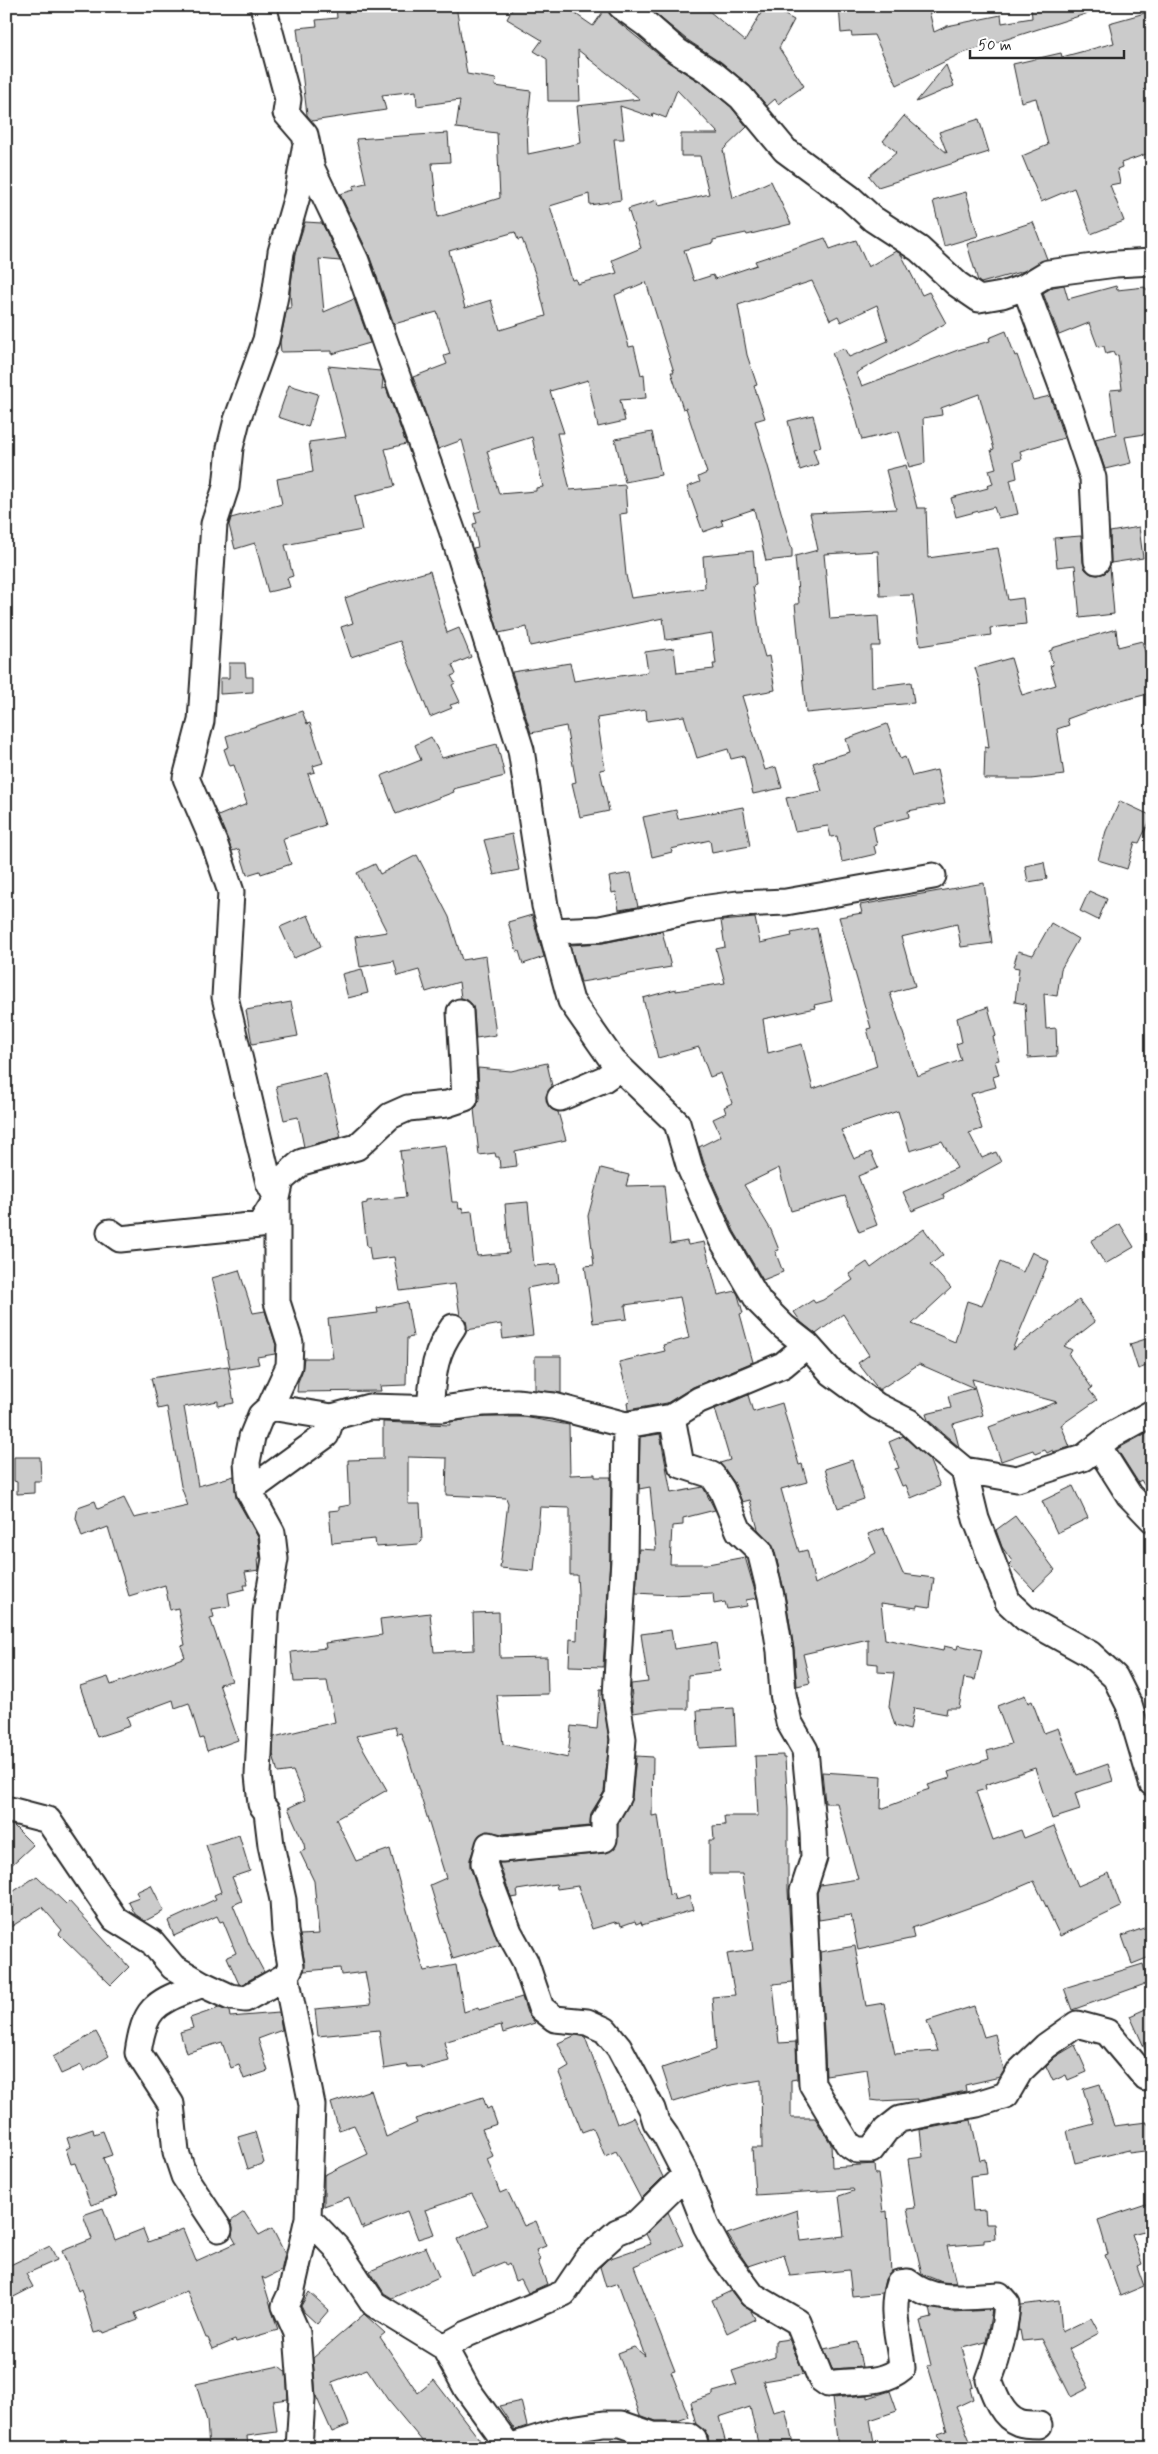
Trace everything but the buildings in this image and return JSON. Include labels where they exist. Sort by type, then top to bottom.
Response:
[{"type":"street","points":[[263,6],[288,98],[286,113],[305,135],[312,169],[356,262],[444,506],[508,705],[520,750],[536,852],[552,931],[571,1001],[620,1068],[677,1122],[690,1168],[721,1238],[740,1272],[759,1302],[784,1327],[807,1345],[832,1373],[877,1406],[909,1422],[928,1441],[964,1470],[1017,1479],[1083,1458],[1112,1435],[1152,1413]]},
{"type":"street","points":[[621,6],[677,51],[712,73],[741,97],[785,150],[850,198],[873,219],[919,249],[958,284],[979,299],[1014,291],[1048,273],[1107,265],[1152,262]]},
{"type":"street","points":[[277,1198],[269,1184],[225,996],[231,892],[210,830],[186,778],[201,721],[214,524],[226,487],[230,448],[237,420],[266,340],[276,296],[281,252],[297,196],[306,144]]},
{"type":"street","points":[[1014,291],[1042,336],[1066,397],[1092,478],[1097,561]]},
{"type":"street","points":[[552,931],[600,928],[694,910],[738,904],[786,902],[933,876]]},
{"type":"street","points":[[6,1809],[48,1820],[116,1919],[152,1942],[173,1966],[202,1984],[230,1997],[245,1999],[286,1976],[291,1966],[285,1931],[283,1900],[271,1845],[267,1812],[261,1804],[258,1775],[266,1612],[275,1559],[272,1534],[249,1491],[247,1462],[252,1437],[261,1415],[270,1407],[290,1366],[290,1343],[277,1302],[277,1198],[281,1180],[302,1162],[357,1147],[390,1116],[408,1108],[447,1104],[465,1098],[460,1012]]},
{"type":"street","points":[[560,1098],[604,1079],[620,1068]]},
{"type":"street","points":[[110,1232],[120,1239],[260,1225],[277,1198]]},
{"type":"street","points":[[430,1409],[433,1367],[441,1344],[453,1327]]},
{"type":"street","points":[[270,1407],[332,1417],[369,1407],[430,1409],[516,1402],[554,1406],[626,1425],[672,1417],[699,1400],[783,1365],[807,1345]]},
{"type":"street","points":[[249,1491],[326,1435],[332,1417]]},
{"type":"street","points":[[672,1417],[681,1465],[712,1474],[722,1490],[739,1531],[760,1551],[771,1596],[780,1651],[782,1694],[788,1722],[805,1750],[813,1833],[814,1857],[802,1891],[812,2084],[848,2144],[857,2150],[871,2150],[886,2130],[900,2119],[977,2104],[1006,2095],[1020,2071],[1046,2046],[1076,2024],[1107,2032],[1146,2078],[1152,2074]]},
{"type":"street","points":[[626,1425],[624,1559],[616,1696],[623,1739],[618,1796],[604,1820],[604,1839],[502,1848],[489,1845],[484,1863],[509,1932],[525,1961],[541,2008],[555,2019],[587,2022],[605,2030],[619,2047],[652,2109],[656,2122],[686,2175],[706,2226],[720,2252],[752,2295],[798,2322],[821,2379],[828,2384],[856,2380],[868,2382],[894,2375],[902,2368],[895,2320],[896,2293],[899,2283],[908,2282],[917,2290],[934,2296],[999,2295],[1007,2304],[1006,2323],[989,2380],[996,2400],[1008,2414],[1018,2423],[1039,2425]]},
{"type":"street","points":[[1098,1446],[1129,1495],[1152,1520]]},
{"type":"street","points":[[964,1470],[976,1519],[1008,1602],[1025,1618],[1090,1654],[1115,1677],[1129,1705],[1152,1783]]},
{"type":"street","points":[[286,1976],[312,2105],[308,2218],[291,2293],[285,2306],[297,2333],[302,2399],[299,2448]]},
{"type":"street","points":[[202,1984],[156,2004],[141,2028],[138,2053],[171,2104],[176,2152],[184,2176],[219,2229]]},
{"type":"street","points":[[444,2347],[467,2334],[564,2293],[587,2259],[618,2232],[636,2224],[686,2175]]},
{"type":"street","points":[[308,2218],[336,2247],[374,2304],[444,2347],[467,2389],[509,2447],[564,2430],[622,2424],[653,2435],[689,2436],[694,2440],[696,2448]]}]
